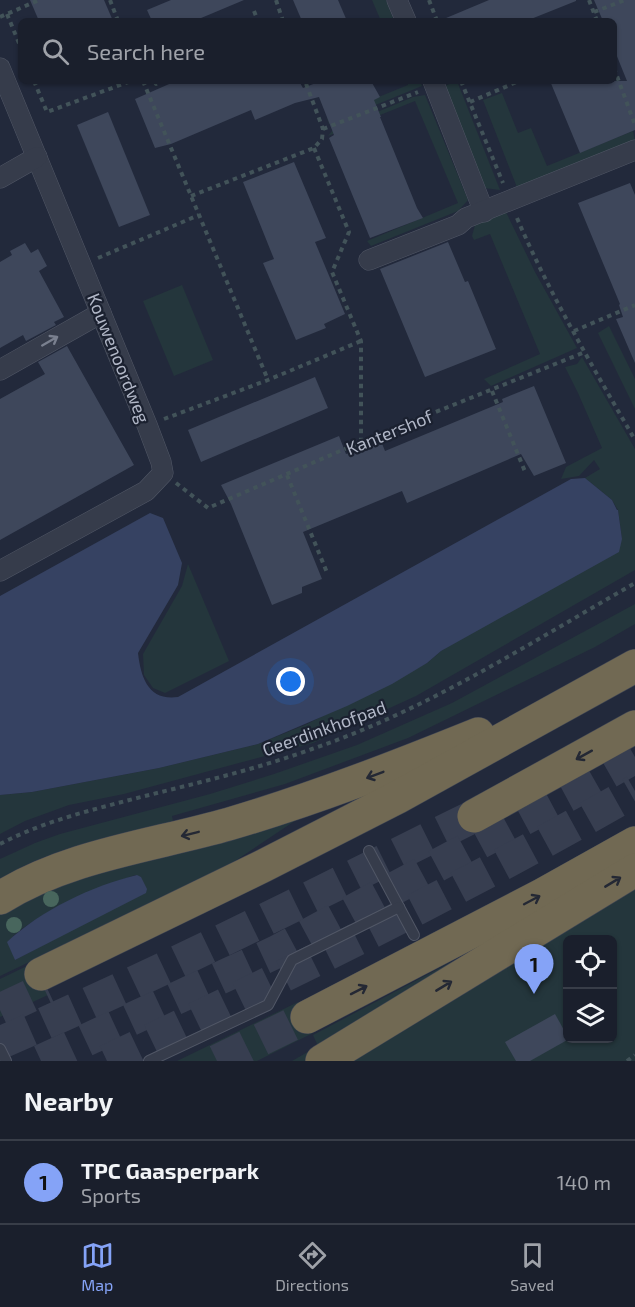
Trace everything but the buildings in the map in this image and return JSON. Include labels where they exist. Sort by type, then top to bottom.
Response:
[{"type":"highway","points":[[0,898],[34,880],[68,866],[225,825],[309,800],[624,673]]},
{"type":"highway","points":[[44,981],[398,797],[624,673]]},
{"type":"highway","points":[[474,816],[635,727]]},
{"type":"highway","points":[[307,1017],[532,900],[635,843]]},
{"type":"highway","points":[[322,1061],[635,870]]},
{"type":"street","points":[[397,0],[405,18]]},
{"type":"street","name":"Kouwenoordweg","points":[[0,68],[147,425],[163,473]]},
{"type":"street","points":[[434,84],[484,212]]},
{"type":"street","points":[[369,260],[635,150]]},
{"type":"street","points":[[0,178],[37,157]]},
{"type":"street","points":[[0,370],[101,313]]},
{"type":"street","points":[[0,571],[146,491],[163,473]]},
{"type":"lane","points":[[369,851],[414,935]]},
{"type":"lane","points":[[150,1061],[268,1005],[292,960],[399,907]]},
{"type":"lane","points":[[0,1049],[6,1061]]},
{"type":"path","points":[[0,17],[39,0]]},
{"type":"path","points":[[110,0],[117,18]]},
{"type":"path","points":[[276,0],[282,18]]},
{"type":"path","points":[[429,0],[436,18]]},
{"type":"path","points":[[589,0],[596,18]]},
{"type":"path","points":[[594,12],[625,0]]},
{"type":"path","points":[[254,11],[257,18]]},
{"type":"path","points":[[7,14],[18,41]]},
{"type":"path","points":[[617,76],[635,125]]},
{"type":"path","points":[[35,84],[47,112],[123,84]]},
{"type":"path","points":[[145,84],[268,380]]},
{"type":"path","points":[[191,196],[314,148],[322,140],[323,129],[306,84]]},
{"type":"path","points":[[323,129],[432,84]]},
{"type":"path","points":[[470,102],[512,84]]},
{"type":"path","points":[[314,148],[349,232],[332,272],[361,341],[361,442]]},
{"type":"path","points":[[81,265],[199,215]]},
{"type":"path","points":[[574,331],[635,306]]},
{"type":"path","points":[[147,425],[268,380],[361,341]]},
{"type":"path","name":"Kantershof","points":[[163,473],[208,508],[361,442],[585,352],[635,440]]},
{"type":"path","points":[[492,391],[526,474]]},
{"type":"path","points":[[287,475],[328,576]]},
{"type":"path","name":"Geerdinkhofpad","points":[[0,844],[51,822],[246,770],[362,731],[417,706],[635,583]]},
{"type":"path","points":[[627,1061],[635,1055]]},
{"type":"shaded area","points":[[372,0],[386,0],[393,18],[380,18]]},
{"type":"shaded area","points":[[421,84],[422,86],[329,124],[327,118],[408,85]]},
{"type":"shaded area","points":[[458,84],[500,190],[484,188],[442,87]]},
{"type":"shaded area","points":[[502,93],[518,133],[531,128],[547,166],[633,131],[635,141],[518,190],[483,100]]},
{"type":"shaded area","points":[[425,95],[468,200],[458,211],[371,246],[367,241],[458,203],[415,101],[328,136],[332,131],[413,97]]},
{"type":"shaded area","points":[[506,212],[535,272],[577,348],[491,386],[484,379],[540,354],[490,234],[474,240],[472,236],[475,225]]},
{"type":"shaded area","points":[[182,285],[213,360],[174,376],[143,301]]},
{"type":"shaded area","points":[[609,326],[635,379],[635,409],[598,333]]},
{"type":"shaded area","points":[[582,357],[635,449],[635,570],[416,696],[313,743],[124,794],[69,805],[25,821],[0,834],[0,795],[32,792],[159,768],[258,744],[305,725],[427,663],[441,651],[622,539],[618,510],[612,500],[585,478],[600,469],[594,460],[579,476],[561,479],[566,467],[602,448],[565,367],[577,364]]},
{"type":"shaded area","points":[[188,564],[229,661],[165,693],[153,688],[144,675],[143,654],[182,586]]},
{"type":"shaded area","points":[[635,604],[635,624],[595,647],[408,738],[285,784],[172,816],[173,821],[62,851],[0,879],[0,859],[35,843],[60,834],[210,794],[357,745],[452,703]]},
{"type":"shaded area","points":[[326,800],[220,871],[0,976],[0,906],[22,893]],"holes":[[[135,875],[141,877],[103,913],[15,960],[13,936],[41,916]]]},
{"type":"shaded area","points":[[635,889],[635,1061],[350,1061]]},
{"type":"shaded area","points":[[474,950],[308,1061],[292,1061],[318,1046],[313,1035]]},
{"type":"shaded area","points":[[33,963],[48,995],[0,1017],[0,979]]},
{"type":"shaded area","points":[[298,1002],[313,1033],[257,1061],[177,1061]]},
{"type":"water","points":[[585,478],[612,500],[618,510],[622,539],[619,552],[441,651],[427,663],[392,684],[258,744],[159,768],[32,792],[0,795],[0,596],[150,513],[163,518],[182,563],[178,585],[138,653],[139,663],[144,679],[153,692],[168,697],[178,697],[571,479]]},
{"type":"water","points":[[137,875],[141,877],[147,889],[146,893],[15,960],[7,942],[35,920],[85,893]]},
{"type":"tunnel","points":[[41,1061],[276,952],[635,757]]},
{"type":"tunnel","points":[[107,1061],[374,931],[505,863],[635,791]]},
{"type":"tunnel","points":[[0,1043],[179,961],[474,816]]},
{"type":"tunnel","points":[[0,1010],[47,988]]},
{"type":"tunnel","points":[[217,1061],[307,1017]]},
{"type":"place","name":"TPC Gaasperpark","points":[[534,994]]}]
